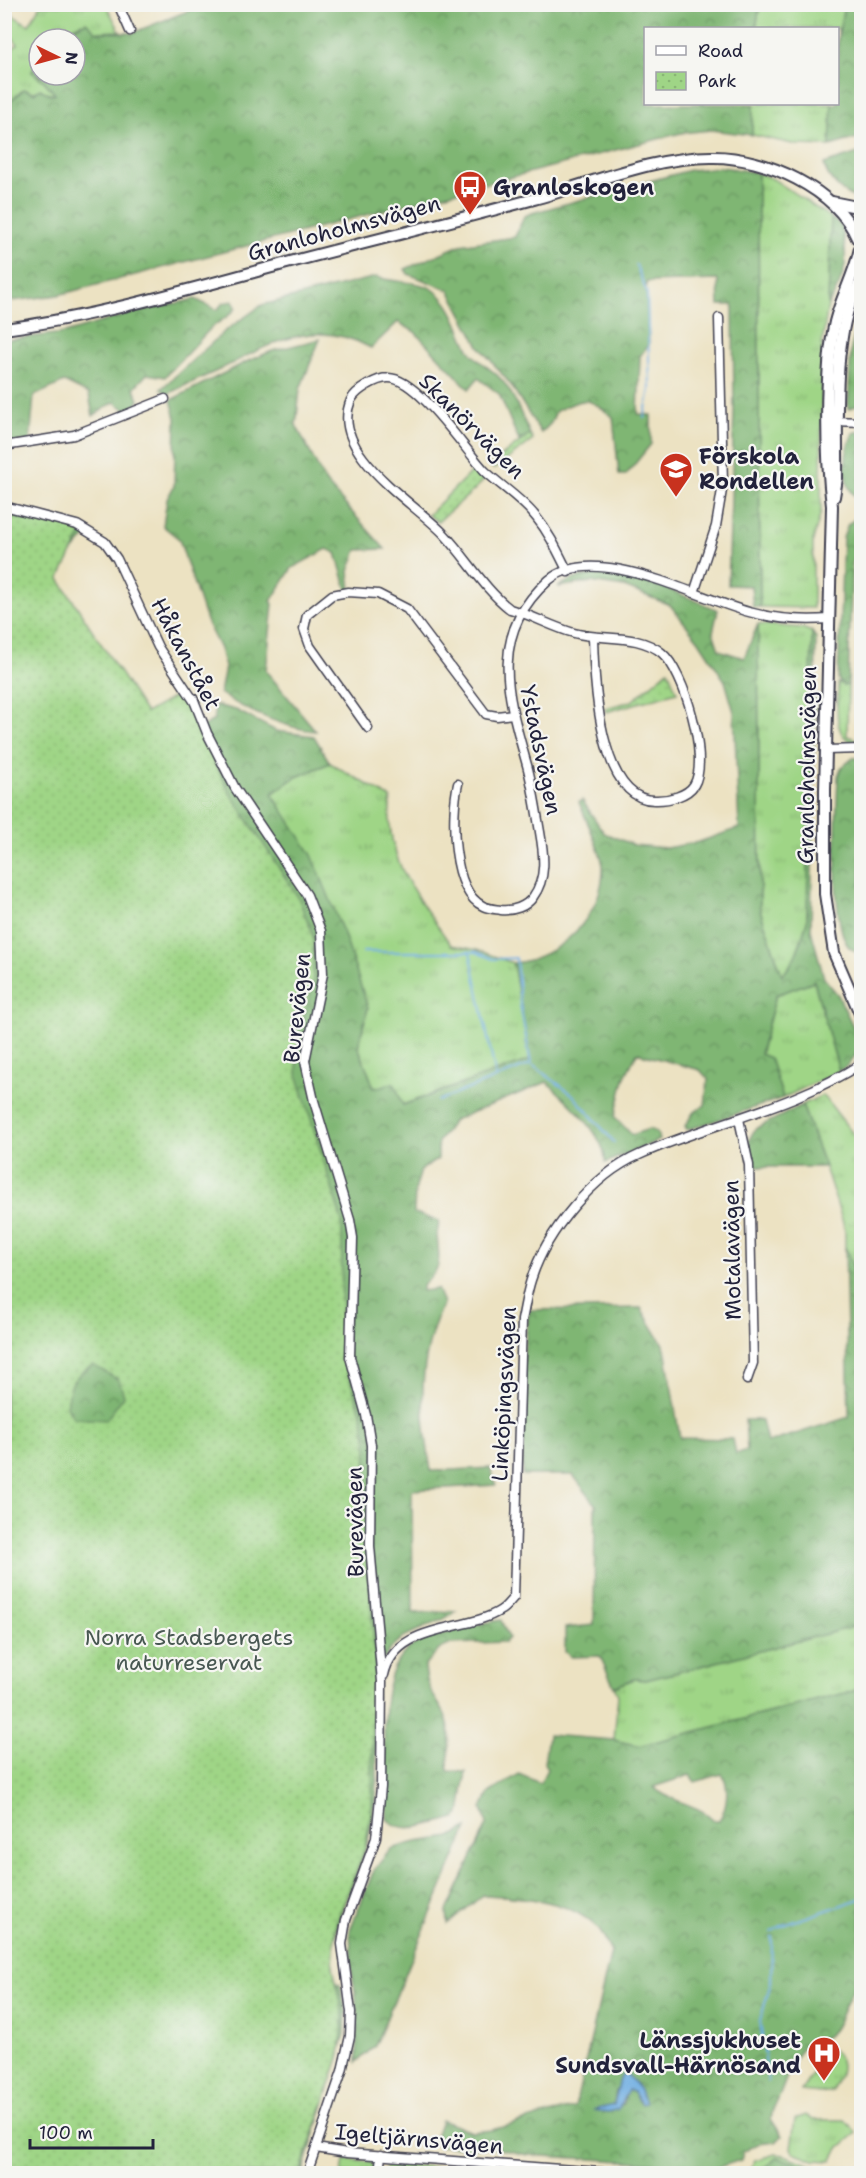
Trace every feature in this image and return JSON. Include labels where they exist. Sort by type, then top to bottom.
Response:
[{"type":"street","points":[[118,4],[130,32]]},
{"type":"street","name":"Granloholmsvägen","points":[[4,329],[51,322],[161,296],[486,212],[619,174],[693,158],[739,158],[783,171],[826,200],[846,218],[859,245],[854,273],[840,303],[833,334],[834,422]]},
{"type":"street","name":"Granloholmsvägen","points":[[826,200],[861,208]]},
{"type":"street","points":[[859,245],[861,222]]},
{"type":"street","name":"Granloholmsvägen","points":[[861,280],[848,307],[843,326],[828,477],[832,506],[825,894],[831,940],[842,977],[861,1018]]},
{"type":"street","points":[[694,593],[716,526],[723,484],[719,318]]},
{"type":"street","name":"Skanörvägen","points":[[520,612],[510,609],[492,594],[443,532],[380,480],[366,462],[348,425],[346,411],[354,395],[381,378],[391,377],[400,380],[428,403],[486,472],[535,515],[556,545],[568,572]]},
{"type":"street","points":[[4,446],[74,435],[165,399]]},
{"type":"street","points":[[834,422],[861,422]]},
{"type":"street","name":"Håkanstået","points":[[4,506],[76,525],[90,531],[112,550],[158,646],[193,698],[207,733],[235,788],[295,874]]},
{"type":"street","name":"Ystadsvägen","points":[[458,784],[454,798],[461,878],[468,891],[483,906],[507,910],[520,908],[531,901],[542,885],[544,855],[534,792],[513,714],[507,678],[508,655],[520,612],[533,595],[552,578],[568,572],[597,567],[625,570],[754,613],[812,620],[829,619]]},
{"type":"street","points":[[368,728],[310,646],[304,629],[308,615],[332,595],[362,592],[378,594],[407,609],[465,690],[486,714],[497,716],[513,714]]},
{"type":"street","points":[[520,612],[572,633],[643,642],[661,652],[675,666],[690,713],[699,756],[698,774],[693,786],[679,796],[667,800],[642,799],[624,787],[617,777],[601,711],[594,669],[593,637]]},
{"type":"street","points":[[826,750],[861,749]]},
{"type":"street","name":"Burevägen","points":[[295,874],[315,911],[322,939],[322,974],[305,1061],[314,1101],[350,1220],[353,1238],[350,1357],[366,1415],[371,1445],[370,1546],[382,1682],[381,1787],[376,1838],[346,1920],[342,1944],[351,2012],[350,2036],[342,2071],[307,2174]]},
{"type":"street","name":"Linköpingsvägen","points":[[382,1682],[387,1664],[409,1642],[421,1635],[501,1610],[514,1597],[519,1361],[522,1320],[531,1278],[551,1236],[579,1200],[607,1176],[637,1156],[824,1086],[861,1063]]},
{"type":"street","name":"Motalavägen","points":[[739,1119],[749,1166],[753,1363],[747,1380]]},
{"type":"street","name":"Igeltjärnsvägen","points":[[316,2148],[626,2174]]},
{"type":"street","points":[[379,2174],[381,2155]]},
{"type":"green space","points":[[40,5],[106,5],[120,31],[97,32],[81,23],[74,27],[27,27],[27,87],[49,87],[55,94],[24,89],[5,107],[4,55],[18,44],[5,30],[5,11],[29,25]]},
{"type":"green space","points":[[203,5],[760,5],[756,27],[644,27],[644,105],[753,105],[752,135],[711,130],[681,133],[58,295],[5,302],[4,107],[24,89],[34,93],[40,89],[51,95],[55,94],[49,87],[87,87],[87,27],[76,27],[86,22],[97,32],[132,33]]},
{"type":"green space","points":[[760,5],[844,5],[839,34],[839,27],[756,27]]},
{"type":"green space","points":[[844,5],[861,5],[861,137],[830,146],[832,105],[839,105],[839,34]]},
{"type":"green space","points":[[753,105],[832,105],[830,146],[797,145],[752,135]]},
{"type":"green space","points":[[861,152],[861,199],[849,195],[838,187],[829,176],[824,164]]},
{"type":"green space","points":[[723,167],[758,173],[760,607],[753,607],[751,586],[728,585],[734,413],[733,305],[719,305],[718,280],[646,282],[649,344],[640,356],[638,414],[651,415],[651,444],[626,475],[619,475],[613,417],[591,402],[581,401],[556,411],[551,423],[541,433],[511,385],[479,346],[449,290],[408,274],[405,269],[460,245],[515,237],[524,216],[532,213],[690,170]]},
{"type":"green space","points":[[758,173],[773,179],[831,218],[828,305],[822,344],[821,512],[813,540],[813,608],[760,607]]},
{"type":"green space","points":[[831,218],[841,225],[845,266],[839,285],[828,305]]},
{"type":"green space","points":[[376,277],[428,287],[441,296],[455,317],[472,354],[495,373],[509,390],[530,434],[519,441],[499,394],[478,378],[469,389],[415,332],[398,322],[371,348],[330,334],[293,337],[257,351],[168,394],[161,389],[225,331],[262,305]]},
{"type":"green space","points":[[195,299],[217,310],[223,303],[233,301],[236,307],[232,313],[211,328],[165,377],[147,374],[134,388],[139,400],[135,406],[126,410],[114,402],[93,416],[89,394],[64,382],[34,396],[30,441],[4,444],[4,340],[65,333],[132,313]]},
{"type":"green space","points":[[861,308],[861,404],[848,409],[851,348]]},
{"type":"green space","points":[[320,339],[300,389],[296,425],[326,483],[385,549],[357,550],[349,571],[351,590],[347,590],[336,553],[327,549],[292,568],[271,601],[273,604],[266,671],[316,731],[293,727],[266,718],[240,706],[220,693],[225,667],[220,649],[206,621],[179,539],[163,526],[167,499],[174,486],[176,418],[171,400],[250,360],[272,351]]},
{"type":"green space","points":[[861,431],[862,501],[849,488],[845,470],[847,450],[853,433]]},
{"type":"green space","points":[[530,434],[533,440],[494,469],[490,465]]},
{"type":"green space","points":[[475,468],[486,478],[438,522],[428,515]]},
{"type":"green space","name":"Norra Stadsbergets naturreservat","points":[[4,510],[74,528],[88,534],[47,582],[147,721],[188,700],[202,727],[214,720],[215,705],[236,710],[276,731],[314,736],[330,763],[294,778],[272,794],[312,855],[344,934],[368,1008],[358,1046],[374,1088],[394,1083],[403,1105],[530,1060],[513,963],[530,960],[547,953],[576,932],[596,902],[601,885],[602,861],[579,802],[582,800],[604,833],[634,845],[666,848],[699,842],[739,828],[734,712],[725,681],[699,641],[670,605],[624,587],[591,582],[558,587],[577,578],[597,574],[639,579],[659,586],[718,610],[713,632],[719,650],[744,658],[758,624],[760,910],[782,975],[795,957],[807,921],[812,632],[816,638],[811,930],[824,978],[838,995],[859,1039],[858,1052],[848,1065],[839,1071],[814,981],[776,995],[760,1054],[770,1058],[783,1098],[687,1130],[685,1126],[693,1113],[705,1105],[708,1079],[700,1070],[637,1053],[624,1079],[615,1117],[632,1135],[649,1129],[657,1132],[659,1140],[605,1163],[604,1152],[593,1130],[547,1082],[454,1120],[438,1142],[438,1159],[421,1170],[415,1191],[414,1213],[439,1221],[437,1268],[422,1286],[422,1291],[437,1289],[443,1303],[428,1346],[423,1386],[423,1406],[431,1471],[490,1468],[496,1485],[412,1490],[413,1613],[456,1611],[439,1622],[403,1638],[387,1654],[380,1668],[375,1703],[377,1779],[370,1832],[336,1936],[322,1928],[325,1980],[340,1984],[346,2012],[345,2035],[303,2173],[5,2173]]},
{"type":"green space","name":"Norra Stadsbergets naturreservat","points":[[5,514],[12,518],[63,523],[82,533],[59,579],[146,713],[179,694],[184,701],[230,793],[298,897],[313,936],[313,985],[298,1037],[297,1074],[342,1221],[341,1353],[362,1415],[367,1441],[365,1527],[375,1659],[372,1716],[372,1805],[365,1849],[336,1923],[333,1966],[343,2017],[340,2055],[300,2173],[5,2174]],"holes":[[[93,1365],[119,1380],[124,1396],[106,1420],[74,1418],[67,1407],[68,1399],[71,1386],[80,1373]]]},
{"type":"green space","points":[[861,515],[861,546],[852,562],[848,684],[843,686],[838,679],[843,537],[848,524]]},
{"type":"green space","points":[[758,624],[802,628],[812,632],[807,921],[795,957],[782,975],[760,910]]},
{"type":"green space","points":[[668,670],[677,692],[606,712],[605,708],[632,701]]},
{"type":"green space","points":[[838,683],[848,685],[847,736],[861,741],[861,744],[851,742],[840,730],[837,712]]},
{"type":"green space","points":[[853,758],[862,758],[861,954],[849,947],[843,935],[836,892],[838,776],[841,768]]},
{"type":"green space","points":[[330,763],[391,798],[392,840],[398,859],[416,894],[451,945],[477,950],[513,963],[531,1060],[402,1105],[374,1088],[358,1046],[368,1008],[272,794],[294,778]]},
{"type":"green space","points":[[814,981],[839,1071],[783,1098],[770,1059],[760,1055],[776,995]]},
{"type":"green space","points":[[823,1095],[861,1144],[861,1287],[845,1247],[845,1229],[802,1105]]},
{"type":"green space","points":[[802,1105],[825,1167],[754,1167],[749,1140],[755,1129]]},
{"type":"green space","points":[[845,1247],[862,1287],[861,1625],[646,1680],[634,1679],[614,1687],[600,1656],[571,1657],[565,1652],[565,1628],[594,1625],[595,1504],[573,1475],[523,1475],[523,1363],[529,1310],[641,1308],[665,1348],[680,1438],[733,1439],[736,1454],[747,1450],[745,1420],[762,1420],[767,1443],[849,1417]]},
{"type":"green space","points":[[501,1620],[509,1638],[505,1642],[451,1644],[440,1649],[425,1665],[432,1693],[444,1712],[449,1728],[448,1771],[466,1772],[460,1814],[456,1818],[420,1827],[410,1828],[394,1824],[387,1819],[384,1731],[388,1686],[395,1667],[405,1652],[421,1641]]},
{"type":"green space","points":[[861,1625],[861,1689],[639,1746],[614,1740],[618,1695],[614,1687],[634,1679],[646,1680]]},
{"type":"green space","points":[[861,1689],[861,1977],[852,1989],[831,2033],[803,2048],[793,2062],[771,2119],[782,2136],[776,2142],[758,2144],[743,2152],[741,2160],[713,2169],[528,2155],[494,2148],[437,2146],[434,2139],[441,2120],[472,2132],[492,2130],[575,2107],[611,1952],[600,1931],[589,1920],[561,1906],[530,1899],[483,1895],[448,1924],[447,1911],[487,1824],[482,1808],[489,1793],[519,1774],[540,1783],[547,1769],[544,1763],[548,1735],[614,1740],[639,1746]],"holes":[[[722,1774],[726,1785],[726,1797],[719,1820],[714,1820],[700,1810],[668,1797],[653,1787],[690,1775],[695,1782]],[[634,2082],[640,2090],[639,2101],[634,2092],[627,2090],[623,2104],[608,2112],[599,2109],[614,2105],[616,2091]]]},
{"type":"green space","points":[[467,1828],[375,2046],[357,2062],[358,2012],[352,1972],[350,1930],[374,1870],[391,1849],[416,1842],[451,1837]]},
{"type":"green space","points":[[833,2050],[840,2060],[841,2070],[832,2091],[820,2093],[801,2091],[828,2051]]},
{"type":"green space","points":[[806,2115],[813,2120],[845,2120],[857,2133],[840,2147],[831,2161],[814,2160],[793,2152],[791,2148],[795,2119]]},
{"type":"green space","points":[[776,2154],[822,2169],[823,2173],[813,2173],[808,2168],[792,2164],[769,2171],[797,2173],[752,2173],[751,2167],[755,2160]]},
{"type":"green space","points":[[777,2157],[810,2168],[813,2173],[769,2171],[766,2167]]},
{"type":"green space","points":[[344,2160],[370,2162],[375,2167],[375,2173],[342,2174]]},
{"type":"green space","points":[[392,2164],[527,2173],[385,2173],[386,2168]]},
{"type":"water","points":[[625,2072],[640,2090],[645,2103],[641,2104],[634,2092],[628,2090],[618,2109],[608,2112],[593,2110],[614,2105],[620,2079]]},
{"type":"waterway","points":[[636,265],[647,293],[650,389],[644,418]]},
{"type":"waterway","points":[[363,952],[476,952],[493,959],[516,958],[520,1004],[531,1064]]},
{"type":"waterway","points":[[470,952],[496,1077]]},
{"type":"waterway","points":[[438,1101],[531,1064],[572,1094],[614,1142]]},
{"type":"waterway","points":[[771,1932],[781,1926],[862,1898]]},
{"type":"waterway","points":[[768,2081],[760,2021],[771,1982],[772,1937]]},
{"type":"place","name":"Granloskogen","points":[[470,216]]},
{"type":"place","name":"Förskola Rondellen","points":[[676,498]]},
{"type":"place","name":"Länssjukhuset Sundsvall-Härnösand","points":[[824,2082]]}]
